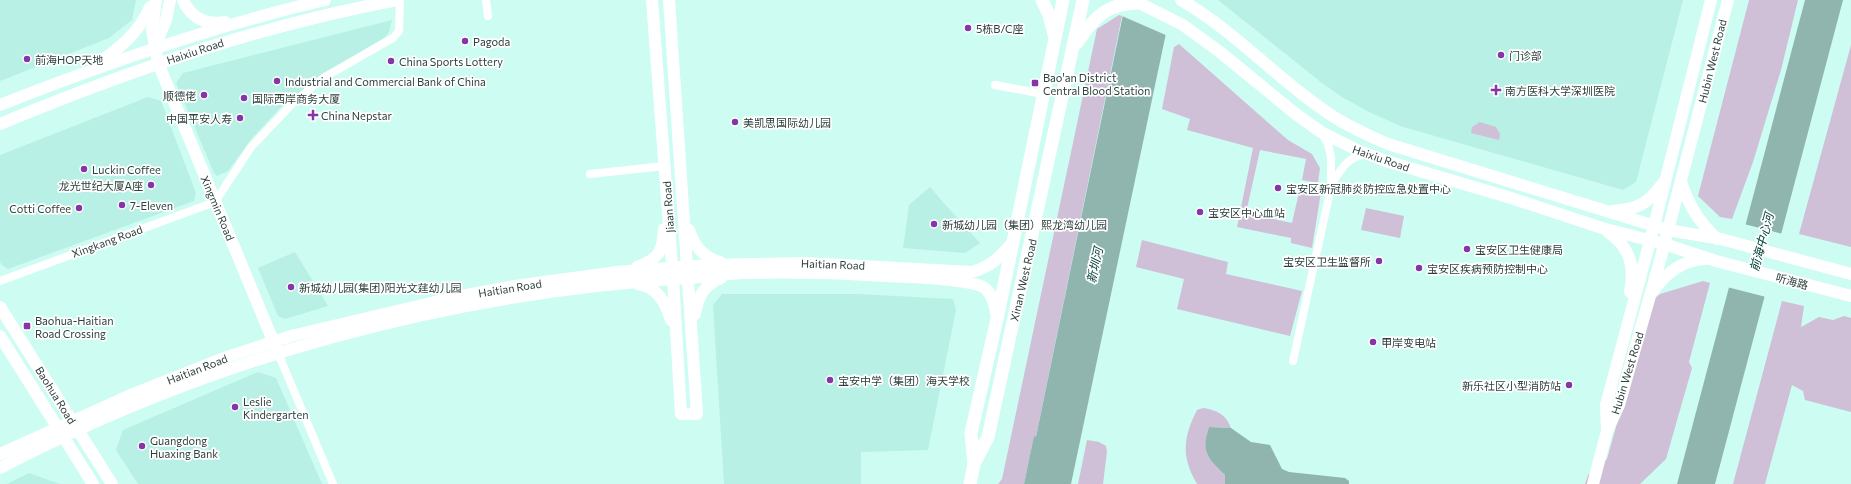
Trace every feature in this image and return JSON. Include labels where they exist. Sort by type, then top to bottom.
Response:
[{"type":"main road","points":[[85,72],[133,36],[145,18],[153,0]]},
{"type":"main road","name":"Xingmin Road","points":[[156,0],[152,18],[158,63],[275,347]]},
{"type":"main road","points":[[155,47],[166,20],[170,0]]},
{"type":"main road","points":[[183,0],[195,18],[204,21],[222,23],[246,19]]},
{"type":"main road","name":"Haixiu Road","points":[[0,105],[155,47],[246,19],[325,0]]},
{"type":"main road","name":"Haixiu Road","points":[[0,124],[158,63],[259,31],[399,0]]},
{"type":"main road","points":[[648,0],[653,19]]},
{"type":"main road","name":"Jiaan Road","points":[[652,0],[673,273],[681,414],[697,414],[669,0]]},
{"type":"main road","points":[[671,42],[676,0]]},
{"type":"main road","points":[[1042,0],[1048,11],[1054,38]]},
{"type":"main road","name":"Xinan West Road","points":[[974,464],[971,433],[997,319],[1063,0]]},
{"type":"main road","name":"Xinan West Road","points":[[970,484],[974,464],[988,437],[1083,0]]},
{"type":"main road","name":"Hubin West Road","points":[[1607,431],[1606,405],[1654,226],[1711,0]]},
{"type":"main road","name":"Hubin West Road","points":[[1607,431],[1619,405],[1651,294],[1728,0]]},
{"type":"main road","points":[[1072,50],[1097,17],[1106,10],[1133,2]]},
{"type":"main road","name":"Haixiu Road","points":[[1133,2],[1183,25],[1220,52],[1297,115],[1321,132],[1366,154],[1585,223],[1664,244]]},
{"type":"main road","name":"Haixiu Road","points":[[1184,2],[1218,25],[1311,101],[1355,129],[1388,144],[1420,155],[1668,230]]},
{"type":"main road","points":[[31,93],[27,97],[26,105],[30,108],[36,109]]},
{"type":"main road","points":[[1606,212],[1628,210],[1645,203],[1666,179]]},
{"type":"main road","points":[[1681,182],[1689,205],[1695,215],[1719,239]]},
{"type":"main road","points":[[620,277],[657,256],[663,241],[667,196]]},
{"type":"main road","points":[[1585,223],[1591,222],[1595,218],[1595,213],[1592,208]]},
{"type":"main road","points":[[685,219],[692,239],[702,254],[729,264]]},
{"type":"main road","points":[[1602,228],[1623,245],[1629,256],[1632,268],[1624,339]]},
{"type":"main road","name":"听海路","points":[[1668,230],[1719,239],[1851,274]]},
{"type":"main road","name":"Haitian Road","points":[[688,272],[729,264],[806,263],[874,266],[960,273],[971,272],[986,267],[996,260],[1013,242]]},
{"type":"main road","name":"听海路","points":[[1664,244],[1712,260],[1851,296]]},
{"type":"main road","points":[[1651,294],[1664,278],[1679,267],[1698,259],[1712,260]]},
{"type":"main road","name":"Haitian Road","points":[[0,454],[75,426],[180,375],[275,347],[291,336],[456,297],[515,286],[688,272],[873,275],[974,283],[980,285],[989,293],[993,300],[997,319]]},
{"type":"main road","points":[[692,333],[696,305],[704,289],[718,279],[743,273]]},
{"type":"main road","points":[[620,277],[647,285],[657,292],[667,308],[677,336]]},
{"type":"main road","name":"Baohua Road","points":[[0,307],[112,484]]},
{"type":"main road","name":"Baohua Road","points":[[0,336],[93,484]]},
{"type":"main road","points":[[976,412],[993,415]]},
{"type":"main road","points":[[1592,484],[1607,431]]},
{"type":"main road","name":"Haitian Road","points":[[0,468],[60,432]]},
{"type":"street","points":[[215,202],[251,147],[293,103],[323,78],[393,38],[399,31],[399,0]]},
{"type":"street","points":[[486,0],[488,16]]},
{"type":"street","points":[[995,85],[1043,94]]},
{"type":"street","points":[[1293,361],[1331,187],[1331,157],[1328,144],[1321,132]]},
{"type":"street","points":[[1331,187],[1346,162],[1355,157],[1366,154]]},
{"type":"street","points":[[590,174],[665,166]]},
{"type":"street","name":"Xingkang Road","points":[[0,281],[215,202]]},
{"type":"street","points":[[275,347],[333,484]]},
{"type":"shaded area","name":"前海HOP天地","points":[[0,0],[136,0],[132,20],[109,38],[0,81]]},
{"type":"shaded area","name":"南方医科大学深圳医院","points":[[1218,0],[1683,0],[1636,182],[1623,190],[1400,126],[1369,112],[1342,97],[1322,83]]},
{"type":"shaded area","points":[[1749,0],[1798,0],[1781,70],[1753,162],[1732,219],[1720,217],[1698,196]]},
{"type":"shaded area","points":[[1119,15],[1122,16],[1036,437],[1034,437],[1024,484],[998,484],[1002,479],[1097,29]]},
{"type":"shaded area","points":[[392,20],[389,32],[385,37],[321,76],[281,107],[253,137],[228,171],[217,176],[214,173],[176,83],[183,73]]},
{"type":"shaded area","points":[[1179,44],[1288,140],[1312,154],[1320,168],[1318,183],[1302,180],[1306,159],[1260,150],[1246,213],[1292,223],[1300,188],[1321,192],[1312,248],[1291,243],[1291,238],[1237,227],[1253,148],[1187,130],[1190,119],[1162,109],[1174,47]]},
{"type":"shaded area","points":[[1851,45],[1851,247],[1799,234]]},
{"type":"shaded area","points":[[148,97],[161,101],[196,193],[194,201],[8,269],[2,265],[0,262],[0,155]]},
{"type":"shaded area","points":[[1480,122],[1496,127],[1500,134],[1499,140],[1471,133],[1472,127]]},
{"type":"shaded area","name":"新城幼儿园（集团）熙龙湾幼儿园","points":[[930,187],[980,243],[965,253],[903,248],[909,205]]},
{"type":"shaded area","points":[[1366,208],[1404,216],[1400,238],[1361,230]]},
{"type":"shaded area","points":[[1142,240],[1228,262],[1226,274],[1302,291],[1290,336],[1177,309],[1184,279],[1136,267]]},
{"type":"shaded area","name":"新城幼儿园(集团)阳光文莛幼儿园","points":[[295,252],[328,306],[285,319],[278,316],[258,268]]},
{"type":"shaded area","points":[[1703,281],[1710,283],[1689,362],[1692,368],[1666,459],[1640,484],[1585,484],[1588,475],[1607,459],[1651,302],[1660,294]]},
{"type":"shaded area","name":"宝安中学（集团）海天学校","points":[[722,294],[857,294],[953,299],[956,310],[928,450],[861,452],[861,484],[724,484],[713,305]]},
{"type":"shaded area","points":[[1782,301],[1804,306],[1801,327],[1819,317],[1833,320],[1844,316],[1851,318],[1851,412],[1805,400],[1803,391],[1792,385],[1765,484],[1733,484]]},
{"type":"shaded area","points":[[258,372],[276,378],[322,484],[138,484],[116,450],[123,430]]},
{"type":"shaded area","points":[[1203,408],[1212,410],[1223,416],[1231,428],[1209,427],[1206,443],[1206,449],[1210,459],[1225,475],[1225,484],[1197,484],[1188,465],[1186,447],[1189,429],[1197,410]]},
{"type":"shaded area","points":[[1087,440],[1099,442],[1106,446],[1107,452],[1103,484],[1078,484]]},
{"type":"shaded area","points":[[29,473],[60,484],[7,484]]},
{"type":"water","name":"新圳河","points":[[1126,0],[1173,0],[1071,484],[1024,484],[1034,436],[1036,437]]},
{"type":"water","name":"前海中心河","points":[[1805,0],[1843,0],[1715,484],[1677,484]]},
{"type":"water","points":[[1209,427],[1231,428],[1251,442],[1270,445],[1282,469],[1289,472],[1345,478],[1349,481],[1349,484],[1225,484],[1225,475],[1207,454],[1206,443]]},
{"type":"pier","points":[[1125,0],[1175,0],[1168,36],[1122,16]]},
{"type":"pier","points":[[1744,224],[1783,234],[1766,297],[1727,287]]},
{"type":"place","name":"5栋B/C座","points":[[968,28]]},
{"type":"place","name":"Pagoda","points":[[465,41]]},
{"type":"place","name":"门诊部","points":[[1501,55]]},
{"type":"place","name":"前海HOP天地","points":[[27,59]]},
{"type":"place","name":"China Sports Lottery","points":[[391,61]]},
{"type":"place","name":"Industrial and Commercial Bank of China","points":[[277,81]]},
{"type":"place","name":"Bao'an District Central Blood Station","points":[[1035,83]]},
{"type":"place","name":"南方医科大学深圳医院","points":[[1496,90]]},
{"type":"place","name":"顺德佬","points":[[204,95]]},
{"type":"place","name":"国际西岸商务大厦","points":[[244,98]]},
{"type":"place","name":"China Nepstar","points":[[313,115]]},
{"type":"place","name":"中国平安人寿","points":[[240,118]]},
{"type":"place","name":"美凯思国际幼儿园","points":[[735,122]]},
{"type":"place","name":"Luckin Coffee","points":[[84,169]]},
{"type":"place","name":"龙光世纪大厦A座","points":[[151,185]]},
{"type":"place","name":"宝安区新冠肺炎防控应急处置中心","points":[[1278,188]]},
{"type":"place","name":"7-Eleven","points":[[122,205]]},
{"type":"place","name":"Cotti Coffee","points":[[79,208]]},
{"type":"place","name":"宝安区中心血站","points":[[1200,212]]},
{"type":"place","name":"新城幼儿园（集团）熙龙湾幼儿园","points":[[934,224]]},
{"type":"place","name":"宝安区卫生健康局","points":[[1467,249]]},
{"type":"place","name":"宝安区卫生监督所","points":[[1379,261]]},
{"type":"place","name":"宝安区疾病预防控制中心","points":[[1419,268]]},
{"type":"place","name":"新城幼儿园(集团)阳光文莛幼儿园","points":[[291,287]]},
{"type":"place","name":"Baohua-Haitian Road Crossing","points":[[27,326]]},
{"type":"place","name":"甲岸变电站","points":[[1373,342]]},
{"type":"place","name":"宝安中学（集团）海天学校","points":[[830,380]]},
{"type":"place","name":"新乐社区小型消防站","points":[[1569,385]]},
{"type":"place","name":"Leslie Kindergarten","points":[[235,407]]},
{"type":"place","name":"Guangdong Huaxing Bank","points":[[142,446]]}]
